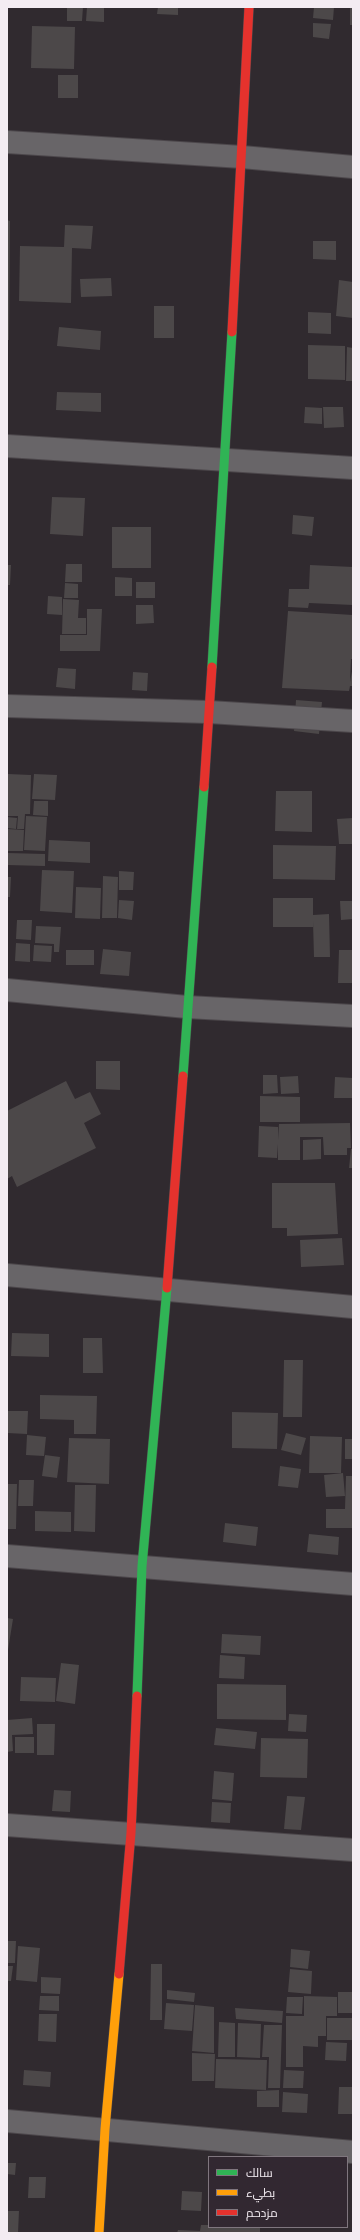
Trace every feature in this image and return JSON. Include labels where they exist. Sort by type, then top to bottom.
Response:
[{"type":"street","points":[[99,2233],[105,2129],[131,1833],[142,1566],[167,1290],[209,712],[226,459],[249,7]]},
{"type":"street","points":[[7,142],[242,157],[353,167]]},
{"type":"street","points":[[7,446],[353,468]]},
{"type":"street","points":[[7,706],[209,712],[353,721]]},
{"type":"street","points":[[7,990],[187,1007],[353,1016]]},
{"type":"street","points":[[7,1275],[353,1307]]},
{"type":"street","points":[[7,1556],[353,1584]]},
{"type":"street","points":[[7,1825],[353,1850]]},
{"type":"street","points":[[7,2121],[353,2152]]},
{"type":"building","points":[[67,7],[83,7],[82,21],[67,21]]},
{"type":"building","points":[[87,7],[104,7],[104,22],[86,21]]},
{"type":"building","points":[[158,7],[178,7],[178,15],[157,14]]},
{"type":"building","points":[[314,7],[334,7],[333,20],[313,18]]},
{"type":"building","points":[[350,7],[353,7],[353,25],[350,25]]},
{"type":"building","points":[[313,23],[331,24],[329,39],[313,37]]},
{"type":"building","points":[[32,26],[75,27],[74,69],[31,68]]},
{"type":"building","points":[[58,75],[78,75],[78,98],[58,98]]},
{"type":"building","points":[[7,220],[10,221],[9,340],[7,340]]},
{"type":"building","points":[[65,225],[93,226],[91,249],[72,248],[71,303],[19,301],[20,246],[64,247]]},
{"type":"building","points":[[313,241],[336,241],[336,260],[313,259]]},
{"type":"building","points":[[111,278],[112,296],[81,297],[80,279]]},
{"type":"building","points":[[339,280],[353,282],[353,318],[336,316]]},
{"type":"building","points":[[154,306],[174,306],[174,338],[154,338]]},
{"type":"building","points":[[308,312],[331,313],[331,334],[308,333]]},
{"type":"building","points":[[59,327],[101,331],[100,350],[57,346]]},
{"type":"building","points":[[308,345],[345,346],[345,380],[308,379]]},
{"type":"building","points":[[347,347],[353,348],[353,381],[346,381]]},
{"type":"building","points":[[57,392],[101,393],[101,412],[56,410]]},
{"type":"building","points":[[305,407],[322,408],[322,424],[304,423]]},
{"type":"building","points":[[323,407],[343,407],[344,427],[324,428]]},
{"type":"building","points":[[52,497],[85,498],[83,536],[50,534]]},
{"type":"building","points":[[293,515],[314,517],[312,536],[292,534]]},
{"type":"building","points":[[112,527],[151,527],[151,568],[112,568]]},
{"type":"building","points":[[66,564],[82,564],[82,582],[65,582]]},
{"type":"building","points":[[7,565],[11,565],[10,585],[7,585]]},
{"type":"building","points":[[310,565],[353,567],[353,605],[309,603],[308,608],[288,607],[289,589],[309,589]]},
{"type":"building","points":[[115,577],[132,578],[132,596],[115,596]]},
{"type":"building","points":[[136,582],[155,582],[155,598],[136,598]]},
{"type":"building","points":[[65,583],[78,584],[78,598],[64,598]]},
{"type":"building","points":[[48,596],[62,597],[62,615],[47,614]]},
{"type":"building","points":[[63,599],[79,600],[78,618],[86,618],[86,634],[62,634]]},
{"type":"building","points":[[136,605],[153,605],[154,623],[136,624]]},
{"type":"building","points":[[87,609],[102,609],[100,651],[60,651],[60,635],[87,635]]},
{"type":"building","points":[[288,611],[353,615],[353,659],[351,659],[350,682],[353,666],[353,686],[350,686],[349,691],[282,688]]},
{"type":"building","points":[[58,668],[76,669],[75,689],[56,687]]},
{"type":"building","points":[[133,672],[148,673],[147,691],[132,690]]},
{"type":"building","points":[[296,700],[322,702],[319,734],[294,731]]},
{"type":"building","points":[[8,774],[31,775],[30,814],[25,814],[24,829],[17,829],[18,816],[7,816]]},
{"type":"building","points":[[34,774],[57,775],[55,800],[32,799]]},
{"type":"building","points":[[276,791],[312,791],[312,832],[275,831]]},
{"type":"building","points":[[34,801],[48,801],[48,816],[33,815]]},
{"type":"building","points":[[26,816],[47,817],[45,851],[24,850]]},
{"type":"building","points":[[7,817],[17,818],[16,829],[7,828]]},
{"type":"building","points":[[353,818],[353,844],[339,844],[337,819]]},
{"type":"building","points":[[7,829],[24,830],[23,851],[7,851]]},
{"type":"building","points":[[49,840],[90,842],[90,863],[48,861]]},
{"type":"building","points":[[273,845],[336,846],[335,880],[273,879]]},
{"type":"building","points":[[7,853],[45,854],[45,866],[7,865]]},
{"type":"building","points":[[42,870],[74,871],[72,913],[40,911]]},
{"type":"building","points":[[119,871],[134,872],[133,890],[119,890]]},
{"type":"building","points":[[103,876],[118,877],[117,918],[102,918]]},
{"type":"building","points":[[7,877],[11,877],[10,897],[7,897]]},
{"type":"building","points":[[76,887],[101,888],[100,919],[75,918]]},
{"type":"building","points":[[273,898],[313,898],[313,915],[329,914],[330,957],[314,957],[313,921],[313,927],[273,927]]},
{"type":"building","points":[[119,900],[134,901],[132,920],[118,918]]},
{"type":"building","points":[[340,901],[353,901],[353,919],[341,920]]},
{"type":"building","points":[[17,920],[32,920],[31,940],[16,939]]},
{"type":"building","points":[[36,926],[61,927],[59,952],[54,952],[54,944],[35,943]]},
{"type":"building","points":[[16,943],[30,944],[30,962],[15,961]]},
{"type":"building","points":[[34,945],[52,946],[51,962],[33,961]]},
{"type":"building","points":[[103,949],[131,952],[129,976],[100,974]]},
{"type":"building","points":[[66,950],[94,950],[94,965],[66,965]]},
{"type":"building","points":[[339,950],[353,950],[353,983],[338,983]]},
{"type":"building","points":[[96,1061],[120,1061],[120,1090],[96,1089]]},
{"type":"building","points":[[263,1075],[277,1075],[278,1093],[263,1094]]},
{"type":"building","points":[[298,1076],[299,1093],[281,1094],[280,1077]]},
{"type":"building","points":[[335,1077],[353,1078],[353,1098],[334,1098]]},
{"type":"building","points":[[66,1081],[75,1099],[90,1092],[101,1114],[84,1123],[96,1148],[17,1187],[12,1176],[7,1179],[7,1111]]},
{"type":"building","points":[[260,1096],[300,1097],[300,1122],[260,1122]]},
{"type":"building","points":[[350,1123],[351,1148],[347,1148],[347,1155],[324,1155],[323,1137],[300,1137],[300,1160],[278,1160],[278,1144],[277,1158],[258,1157],[259,1126],[278,1127],[278,1140],[279,1124]]},
{"type":"building","points":[[321,1139],[321,1159],[303,1160],[303,1140]]},
{"type":"building","points":[[351,1149],[353,1149],[353,1168],[349,1168]]},
{"type":"building","points":[[272,1183],[335,1183],[338,1234],[287,1236],[287,1228],[272,1228]]},
{"type":"building","points":[[342,1238],[344,1265],[301,1267],[300,1240]]},
{"type":"building","points":[[12,1333],[49,1334],[49,1357],[11,1356]]},
{"type":"building","points":[[83,1338],[102,1338],[103,1373],[83,1373]]},
{"type":"building","points":[[284,1360],[303,1360],[302,1417],[283,1417]]},
{"type":"building","points":[[40,1395],[97,1396],[96,1434],[74,1434],[74,1420],[40,1419]]},
{"type":"building","points":[[7,1411],[28,1411],[27,1434],[7,1433]]},
{"type":"building","points":[[232,1412],[278,1413],[277,1449],[232,1448]]},
{"type":"building","points":[[286,1433],[306,1438],[301,1455],[281,1450]]},
{"type":"building","points":[[27,1435],[46,1437],[44,1456],[26,1455]]},
{"type":"building","points":[[310,1436],[342,1437],[341,1473],[309,1473]]},
{"type":"building","points":[[69,1438],[110,1439],[109,1484],[67,1482]]},
{"type":"building","points":[[345,1439],[353,1439],[353,1459],[345,1459]]},
{"type":"building","points":[[45,1455],[60,1457],[57,1478],[42,1476]]},
{"type":"building","points":[[280,1466],[301,1469],[298,1488],[278,1486]]},
{"type":"building","points":[[343,1473],[345,1496],[326,1497],[324,1475]]},
{"type":"building","points":[[346,1476],[353,1476],[353,1528],[326,1528],[326,1509],[345,1509]]},
{"type":"building","points":[[19,1480],[34,1480],[33,1506],[18,1506]]},
{"type":"building","points":[[7,1484],[17,1484],[16,1529],[7,1529]]},
{"type":"building","points":[[75,1485],[96,1485],[95,1532],[74,1531]]},
{"type":"building","points":[[35,1511],[71,1512],[71,1532],[35,1531]]},
{"type":"building","points":[[225,1523],[258,1527],[256,1546],[223,1542]]},
{"type":"building","points":[[309,1534],[339,1537],[338,1555],[307,1552]]},
{"type":"building","points":[[7,1618],[13,1619],[8,1650],[7,1650]]},
{"type":"building","points":[[222,1634],[261,1636],[260,1655],[221,1653]]},
{"type":"building","points":[[220,1655],[245,1657],[244,1679],[219,1678]]},
{"type":"building","points":[[61,1663],[79,1665],[75,1704],[56,1701]]},
{"type":"building","points":[[21,1677],[56,1678],[55,1702],[20,1701]]},
{"type":"building","points":[[217,1684],[286,1685],[286,1720],[217,1719]]},
{"type":"building","points":[[289,1714],[307,1715],[306,1732],[288,1731]]},
{"type":"building","points":[[32,1718],[33,1734],[12,1735],[13,1751],[7,1752],[7,1720]]},
{"type":"building","points":[[37,1724],[55,1724],[54,1755],[37,1755]]},
{"type":"building","points":[[216,1728],[257,1732],[255,1749],[214,1745]]},
{"type":"building","points":[[15,1737],[34,1737],[34,1753],[15,1753]]},
{"type":"building","points":[[261,1738],[308,1739],[307,1778],[260,1777]]},
{"type":"building","points":[[214,1771],[234,1773],[232,1801],[212,1799]]},
{"type":"building","points":[[54,1790],[71,1791],[70,1812],[52,1811]]},
{"type":"building","points":[[287,1796],[305,1797],[301,1830],[284,1829]]},
{"type":"building","points":[[212,1802],[231,1803],[230,1823],[211,1822]]},
{"type":"building","points":[[7,1941],[16,1941],[15,1963],[7,1963]]},
{"type":"building","points":[[18,1946],[40,1948],[37,1982],[16,1980]]},
{"type":"building","points":[[291,1949],[310,1951],[308,1969],[290,1967]]},
{"type":"building","points":[[151,1964],[162,1964],[162,2020],[150,2020]]},
{"type":"building","points":[[7,1966],[13,1966],[11,1981],[7,1981]]},
{"type":"building","points":[[290,1969],[312,1971],[311,1994],[288,1992]]},
{"type":"building","points":[[41,1977],[61,1978],[60,1994],[41,1993]]},
{"type":"building","points":[[167,1990],[195,1993],[194,2002],[167,1999]]},
{"type":"building","points":[[338,1992],[353,1992],[353,2013],[338,2013]]},
{"type":"building","points":[[40,1996],[59,1996],[59,2011],[39,2010]]},
{"type":"building","points":[[304,1996],[337,1997],[337,2016],[326,2016],[326,2036],[318,2036],[318,2047],[303,2046],[303,2067],[286,2067],[286,2016],[304,2016]]},
{"type":"building","points":[[287,1997],[303,1997],[302,2014],[286,2013]]},
{"type":"building","points":[[166,2003],[194,2005],[192,2031],[164,2029]]},
{"type":"building","points":[[195,2005],[214,2007],[214,2053],[192,2051]]},
{"type":"building","points":[[235,2008],[283,2011],[282,2023],[236,2019]]},
{"type":"building","points":[[39,2014],[57,2014],[56,2042],[38,2041]]},
{"type":"building","points":[[327,2018],[353,2018],[353,2040],[327,2040]]},
{"type":"building","points":[[219,2022],[235,2023],[235,2057],[218,2057]]},
{"type":"building","points":[[238,2023],[261,2024],[260,2058],[237,2057]]},
{"type":"building","points":[[264,2025],[282,2025],[280,2088],[268,2088],[269,2057],[262,2057]]},
{"type":"building","points":[[326,2042],[347,2043],[346,2061],[325,2060]]},
{"type":"building","points":[[192,2053],[215,2054],[214,2081],[192,2081]]},
{"type":"building","points":[[216,2059],[267,2060],[266,2090],[215,2088]]},
{"type":"building","points":[[24,2070],[51,2072],[50,2087],[23,2085]]},
{"type":"building","points":[[284,2070],[304,2071],[303,2088],[283,2088]]},
{"type":"building","points":[[339,2087],[353,2087],[353,2114],[338,2114]]},
{"type":"building","points":[[279,2090],[279,2107],[257,2107],[257,2091]]},
{"type":"building","points":[[283,2092],[308,2094],[307,2113],[282,2112]]},
{"type":"building","points":[[7,2163],[16,2163],[15,2175],[7,2174]]},
{"type":"building","points":[[29,2177],[46,2177],[45,2198],[28,2198]]},
{"type":"building","points":[[182,2191],[202,2192],[201,2211],[181,2210]]},
{"type":"building","points":[[7,2211],[19,2211],[18,2233],[7,2233]]},
{"type":"building","points":[[201,2225],[208,2225],[208,2228],[260,2228],[260,2233],[177,2233],[178,2230],[200,2231]]},
{"type":"traffic: fast","points":[[212,667],[232,332]]},
{"type":"traffic: fast","points":[[183,1076],[204,787]]},
{"type":"traffic: fast","points":[[137,1696],[142,1566],[167,1288]]},
{"type":"traffic: slow","points":[[99,2233],[105,2129],[119,1974]]},
{"type":"traffic: jam","points":[[232,332],[249,7]]},
{"type":"traffic: jam","points":[[204,787],[212,667]]},
{"type":"traffic: jam","points":[[167,1288],[183,1076]]},
{"type":"traffic: jam","points":[[119,1974],[131,1833],[137,1696]]}]
